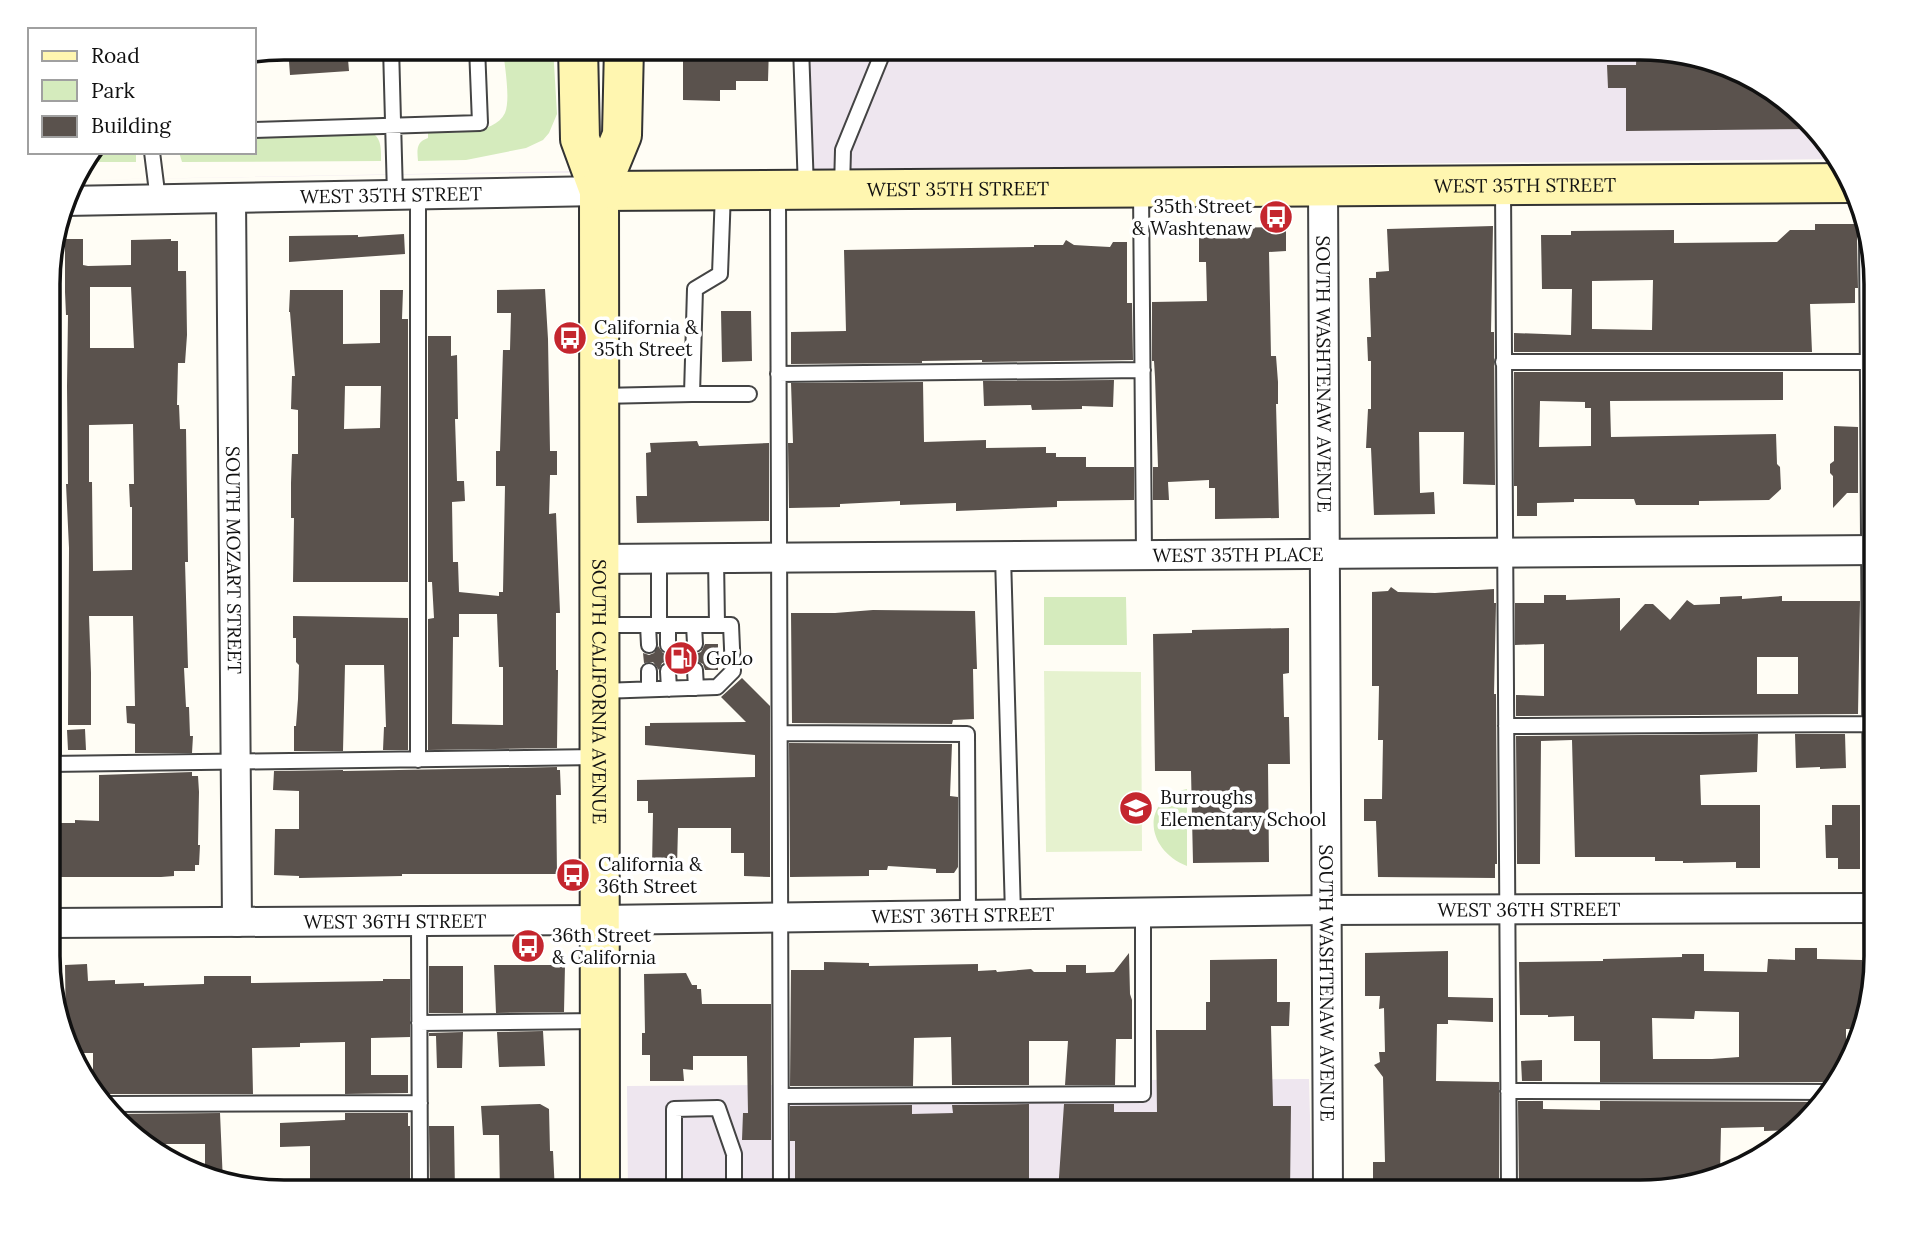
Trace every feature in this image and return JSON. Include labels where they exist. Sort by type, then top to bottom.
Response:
[{"type":"main road","name":"SOUTH CALIFORNIA AVENUE","points":[[578,60],[580,139],[599,191],[600,1180]]},
{"type":"main road","name":"SOUTH CALIFORNIA AVENUE","points":[[599,191],[622,135],[624,60]]},
{"type":"main road","name":"WEST 35TH STREET","points":[[599,191],[1840,183]]},
{"type":"street","name":"SOUTH WASHTENAW AVENUE","points":[[1323,187],[1328,1180]]},
{"type":"street","name":"WEST 35TH STREET","points":[[76,201],[599,191]]},
{"type":"street","name":"SOUTH MOZART STREET","points":[[231,198],[237,922]]},
{"type":"street","name":"WEST 35TH PLACE","points":[[599,559],[1864,550]]},
{"type":"street","name":"WEST 36TH STREET","points":[[60,923],[600,920],[1326,910],[1864,908]]},
{"type":"lane","points":[[392,60],[394,125],[406,195],[418,760]]},
{"type":"lane","points":[[256,130],[480,123],[478,60]]},
{"type":"lane","points":[[781,1180],[778,374],[809,190],[802,60]]},
{"type":"lane","points":[[809,190],[843,150],[880,60]]},
{"type":"lane","points":[[152,154],[158,200]]},
{"type":"lane","points":[[1503,185],[1509,1180]]},
{"type":"lane","points":[[1141,188],[1144,555]]},
{"type":"lane","points":[[692,394],[695,289],[720,274],[723,190]]},
{"type":"lane","points":[[1503,362],[1864,362]]},
{"type":"lane","points":[[778,374],[1143,370]]},
{"type":"lane","points":[[599,396],[749,394]]},
{"type":"lane","points":[[1003,556],[1013,914]]},
{"type":"lane","points":[[716,558],[717,625]]},
{"type":"lane","points":[[649,645],[658,625],[659,559]]},
{"type":"lane","points":[[600,625],[731,625],[733,671],[716,688],[600,691]]},
{"type":"lane","points":[[658,625],[668,645]]},
{"type":"lane","points":[[694,625],[695,644]]},
{"type":"lane","points":[[695,670],[696,688]]},
{"type":"lane","points":[[649,671],[649,690]]},
{"type":"lane","points":[[668,671],[669,689]]},
{"type":"lane","points":[[1506,726],[1864,724]]},
{"type":"lane","points":[[780,733],[967,734],[968,915]]},
{"type":"lane","points":[[60,764],[600,757]]},
{"type":"lane","points":[[781,1096],[1143,1094],[1143,912]]},
{"type":"lane","points":[[419,921],[420,1180]]},
{"type":"lane","points":[[419,1023],[600,1021]]},
{"type":"lane","points":[[1508,1091],[1818,1092]]},
{"type":"lane","points":[[115,1104],[419,1103]]},
{"type":"lane","points":[[674,1180],[674,1109],[718,1108],[734,1154],[734,1180]]},
{"type":"shaded area","points":[[804,60],[1670,61],[1726,77],[1765,97],[1809,136],[1827,159],[86,180],[643,170],[805,170]]},
{"type":"shaded area","points":[[1309,1079],[1312,1180],[628,1180],[627,1086],[781,1085],[781,1096],[1143,1094],[1143,1080]]},
{"type":"green space","points":[[504,60],[554,60],[557,114],[543,140],[526,148],[466,160],[418,161],[418,147],[428,138],[428,133],[481,129],[499,120],[507,107]]},
{"type":"green space","points":[[370,132],[379,140],[381,161],[182,162],[180,154],[256,154],[256,134]]},
{"type":"green space","points":[[101,154],[136,154],[136,162],[95,162]]},
{"type":"green space","points":[[1044,597],[1126,597],[1127,645],[1044,645]]},
{"type":"green space","points":[[1044,671],[1141,672],[1142,851],[1046,852]]},
{"type":"green space","points":[[1187,789],[1187,866],[1173,859],[1163,849],[1156,838],[1154,826],[1155,814],[1161,803]]},
{"type":"building","points":[[289,60],[348,60],[349,71],[290,75]]},
{"type":"building","points":[[683,60],[769,60],[768,81],[736,81],[736,90],[720,90],[720,101],[683,100]]},
{"type":"building","points":[[1636,60],[1670,61],[1726,77],[1765,97],[1802,129],[1626,131],[1626,88],[1608,88],[1607,65],[1636,65]]},
{"type":"building","points":[[1815,224],[1856,224],[1859,234],[1858,288],[1855,288],[1855,303],[1810,304],[1812,352],[1514,352],[1514,333],[1571,335],[1572,289],[1542,289],[1541,235],[1571,235],[1571,231],[1674,230],[1674,243],[1777,242],[1790,230],[1815,230]],"holes":[[[1653,280],[1652,330],[1592,329],[1592,281]]]},
{"type":"building","points":[[1493,226],[1491,332],[1494,332],[1495,485],[1463,484],[1464,432],[1419,432],[1420,493],[1434,492],[1435,514],[1374,515],[1371,448],[1366,448],[1368,409],[1371,409],[1371,361],[1368,361],[1367,337],[1371,337],[1369,278],[1376,278],[1376,272],[1389,271],[1387,229]]},
{"type":"building","points":[[1286,227],[1286,251],[1269,252],[1271,356],[1276,356],[1278,382],[1276,404],[1279,518],[1215,519],[1215,488],[1209,488],[1209,480],[1168,482],[1169,500],[1153,500],[1153,467],[1158,467],[1152,361],[1152,302],[1207,301],[1206,262],[1199,262],[1199,228]]},
{"type":"building","points":[[404,234],[405,254],[289,262],[289,236],[358,237]]},
{"type":"building","points":[[65,239],[83,239],[83,265],[88,266],[131,265],[131,240],[178,241],[178,271],[186,271],[187,335],[185,363],[178,363],[177,405],[180,429],[186,429],[188,562],[185,562],[188,668],[184,668],[186,707],[189,707],[190,736],[193,736],[192,753],[135,753],[135,724],[127,723],[126,706],[135,706],[133,616],[89,616],[91,725],[68,725],[68,315]],"holes":[[[90,287],[131,287],[134,348],[90,348]],[[133,424],[134,484],[129,484],[132,507],[132,570],[93,571],[89,425]]]},
{"type":"building","points":[[1066,240],[1074,245],[1110,247],[1113,242],[1127,242],[1127,303],[1132,303],[1133,360],[791,364],[791,332],[846,331],[844,250],[1034,247],[1063,245]]},
{"type":"building","points":[[545,289],[550,451],[557,451],[557,475],[550,475],[549,514],[556,513],[560,613],[556,613],[557,748],[428,750],[428,619],[434,618],[432,582],[428,582],[428,336],[451,336],[451,356],[457,355],[457,481],[464,481],[465,501],[452,502],[453,562],[458,562],[459,592],[499,596],[499,592],[503,592],[505,486],[496,486],[496,451],[500,451],[503,350],[510,350],[511,313],[497,313],[497,290]],"holes":[[[459,614],[497,614],[499,667],[503,667],[503,725],[452,724],[453,637],[459,637]]]},
{"type":"building","points":[[290,290],[343,290],[343,344],[380,343],[380,290],[403,290],[402,319],[408,319],[408,582],[293,582],[294,518],[291,518],[291,483],[292,454],[298,454],[298,410],[291,409],[292,376],[295,376],[289,312]],"holes":[[[345,386],[381,386],[380,428],[344,429]]]},
{"type":"building","points":[[721,311],[751,311],[752,361],[722,362]]},
{"type":"building","points":[[1514,372],[1783,372],[1783,400],[1610,401],[1611,437],[1776,434],[1781,489],[1769,500],[1699,501],[1699,505],[1636,505],[1634,499],[1574,499],[1574,502],[1537,503],[1537,516],[1517,516],[1517,486],[1514,486]],"holes":[[[1540,401],[1585,402],[1585,408],[1591,408],[1591,446],[1539,447]]]},
{"type":"building","points":[[1114,380],[1113,407],[1082,406],[1082,409],[1032,410],[1031,405],[984,406],[983,381]]},
{"type":"building","points":[[923,382],[924,442],[986,440],[986,448],[1046,447],[1046,453],[1056,453],[1056,457],[1086,457],[1086,467],[1134,467],[1134,500],[1057,501],[1057,507],[956,511],[956,503],[900,505],[900,501],[840,504],[840,507],[789,508],[788,443],[793,443],[791,383]]},
{"type":"building","points":[[1834,426],[1858,427],[1858,493],[1847,493],[1833,508],[1833,476],[1830,473],[1830,464],[1834,461]]},
{"type":"building","points":[[697,441],[699,446],[769,443],[769,521],[637,523],[636,496],[647,496],[646,453],[651,452],[650,443]]},
{"type":"building","points":[[1391,587],[1398,592],[1435,593],[1494,589],[1495,878],[1378,877],[1376,821],[1364,821],[1364,799],[1382,799],[1383,740],[1378,740],[1379,686],[1372,686],[1372,592],[1388,591]]},
{"type":"building","points":[[1544,595],[1566,595],[1566,600],[1620,598],[1620,631],[1645,604],[1653,604],[1670,620],[1687,600],[1694,605],[1720,604],[1720,597],[1742,596],[1742,599],[1782,596],[1782,601],[1860,601],[1858,714],[1516,716],[1516,695],[1544,696],[1544,644],[1515,645],[1515,603],[1544,603]],"holes":[[[1757,657],[1798,657],[1798,694],[1757,694]]]},
{"type":"building","points":[[873,610],[975,611],[977,669],[973,669],[974,719],[953,720],[952,724],[792,723],[791,613]]},
{"type":"building","points":[[293,616],[408,618],[408,750],[383,750],[386,727],[384,665],[345,665],[343,751],[294,751],[299,665],[296,662],[296,638],[293,638]]},
{"type":"building","points":[[1289,628],[1289,673],[1283,674],[1284,717],[1289,717],[1290,764],[1268,764],[1269,862],[1193,863],[1191,771],[1155,771],[1153,634],[1192,633],[1192,630]]},
{"type":"building","name":"GoLo","points":[[678,644],[685,644],[687,650],[695,654],[701,652],[705,644],[718,644],[718,670],[705,670],[703,664],[695,660],[689,662],[685,671],[678,671],[676,665],[668,661],[662,663],[659,670],[653,662],[644,663],[643,653],[654,653],[658,646],[663,653],[669,655],[676,650]]},
{"type":"building","points":[[742,678],[770,706],[770,877],[744,876],[744,853],[731,853],[731,828],[678,828],[677,867],[652,867],[653,813],[648,813],[648,801],[637,801],[637,780],[755,777],[755,755],[645,745],[645,726],[650,726],[650,723],[746,722],[721,697]]},
{"type":"building","points":[[85,729],[86,750],[68,750],[67,730]]},
{"type":"building","points":[[1758,734],[1757,772],[1700,775],[1701,805],[1760,805],[1760,868],[1736,868],[1736,862],[1655,861],[1655,857],[1575,857],[1572,740],[1541,741],[1540,864],[1517,864],[1516,736]]},
{"type":"building","points":[[1795,734],[1845,734],[1846,768],[1796,768]]},
{"type":"building","points":[[789,743],[952,744],[950,796],[958,797],[958,867],[954,873],[888,866],[887,870],[869,870],[869,876],[790,877]]},
{"type":"building","points":[[557,767],[557,770],[560,770],[561,795],[556,795],[557,874],[402,874],[299,878],[274,875],[275,829],[299,829],[299,791],[273,790],[274,771]]},
{"type":"building","points":[[192,772],[192,776],[198,776],[200,845],[199,865],[195,865],[195,871],[174,871],[174,876],[161,877],[60,877],[60,823],[75,823],[75,820],[99,821],[99,775]]},
{"type":"building","points":[[1832,805],[1860,805],[1860,869],[1838,869],[1838,858],[1826,858],[1825,825],[1832,825]]},
{"type":"building","points":[[1795,948],[1817,948],[1817,959],[1862,960],[1863,980],[1853,1028],[1846,1029],[1846,1044],[1826,1082],[1600,1082],[1600,1041],[1574,1041],[1574,1016],[1520,1015],[1519,962],[1603,961],[1704,954],[1704,971],[1767,972],[1768,959],[1795,960]],"holes":[[[1695,1011],[1739,1012],[1739,1057],[1653,1059],[1652,1018],[1694,1019]]]},
{"type":"building","points":[[1448,951],[1448,997],[1493,998],[1493,1022],[1448,1020],[1448,1024],[1437,1024],[1436,1081],[1499,1082],[1499,1180],[1373,1180],[1373,1162],[1385,1162],[1383,1077],[1374,1065],[1380,1062],[1379,1052],[1385,1052],[1384,1008],[1379,1009],[1380,996],[1365,996],[1365,953]]},
{"type":"building","points":[[1129,953],[1132,1039],[1116,1039],[1115,1085],[1065,1085],[1068,1041],[1029,1041],[1029,1085],[952,1085],[951,1037],[914,1038],[913,1086],[790,1086],[791,970],[824,970],[824,962],[869,963],[869,966],[978,964],[978,971],[997,972],[1031,969],[1034,972],[1066,972],[1066,965],[1086,965],[1086,973],[1114,972]]},
{"type":"building","points":[[1277,959],[1277,1002],[1290,1002],[1289,1026],[1271,1026],[1273,1106],[1291,1106],[1290,1180],[1059,1180],[1064,1104],[1114,1104],[1114,1112],[1157,1112],[1156,1030],[1206,1030],[1206,1002],[1210,1002],[1210,960]]},
{"type":"building","points":[[87,964],[88,981],[115,980],[115,984],[144,983],[144,986],[204,984],[204,976],[251,976],[251,983],[410,979],[410,1037],[371,1038],[371,1075],[408,1075],[408,1093],[345,1094],[345,1042],[252,1048],[253,1094],[107,1094],[93,1074],[93,1053],[82,1053],[67,1014],[65,965]]},
{"type":"building","points":[[494,965],[565,965],[564,1012],[496,1013]]},
{"type":"building","points":[[429,966],[463,966],[463,1013],[429,1013]]},
{"type":"building","points":[[686,973],[692,985],[701,989],[702,1004],[771,1004],[771,1140],[742,1140],[743,1113],[748,1113],[747,1056],[693,1056],[693,1070],[683,1069],[684,1081],[650,1081],[650,1055],[642,1055],[642,1033],[645,1033],[644,974]]},
{"type":"building","points":[[543,1031],[545,1066],[499,1067],[497,1032]]},
{"type":"building","points":[[463,1032],[462,1068],[437,1068],[436,1036],[429,1036],[429,1033]]},
{"type":"building","points":[[1542,1060],[1542,1081],[1522,1081],[1521,1061]]},
{"type":"building","points":[[1518,1101],[1543,1101],[1543,1109],[1600,1110],[1600,1101],[1811,1102],[1781,1130],[1764,1131],[1764,1127],[1721,1128],[1720,1165],[1712,1169],[1655,1180],[1519,1180]]},
{"type":"building","points":[[540,1104],[549,1109],[550,1151],[553,1151],[554,1180],[500,1180],[499,1135],[483,1135],[481,1106]]},
{"type":"building","points":[[1029,1104],[1029,1180],[795,1180],[795,1141],[790,1141],[790,1106],[912,1105],[912,1114],[953,1113],[952,1105]]},
{"type":"building","points":[[220,1113],[223,1172],[205,1166],[205,1144],[161,1144],[124,1114]]},
{"type":"building","points":[[345,1113],[408,1113],[410,1180],[310,1180],[310,1146],[280,1147],[280,1123],[345,1120]]},
{"type":"building","points":[[429,1126],[454,1126],[455,1180],[430,1180]]},
{"type":"place","name":"35th Street & Washtenaw","points":[[1276,217]]},
{"type":"place","name":"California & 35th Street","points":[[570,338]]},
{"type":"place","name":"GoLo","points":[[681,658]]},
{"type":"place","name":"Burroughs Elementary School","points":[[1136,808]]},
{"type":"place","name":"California & 36th Street","points":[[573,875]]},
{"type":"place","name":"36th Street & California","points":[[528,946]]}]
